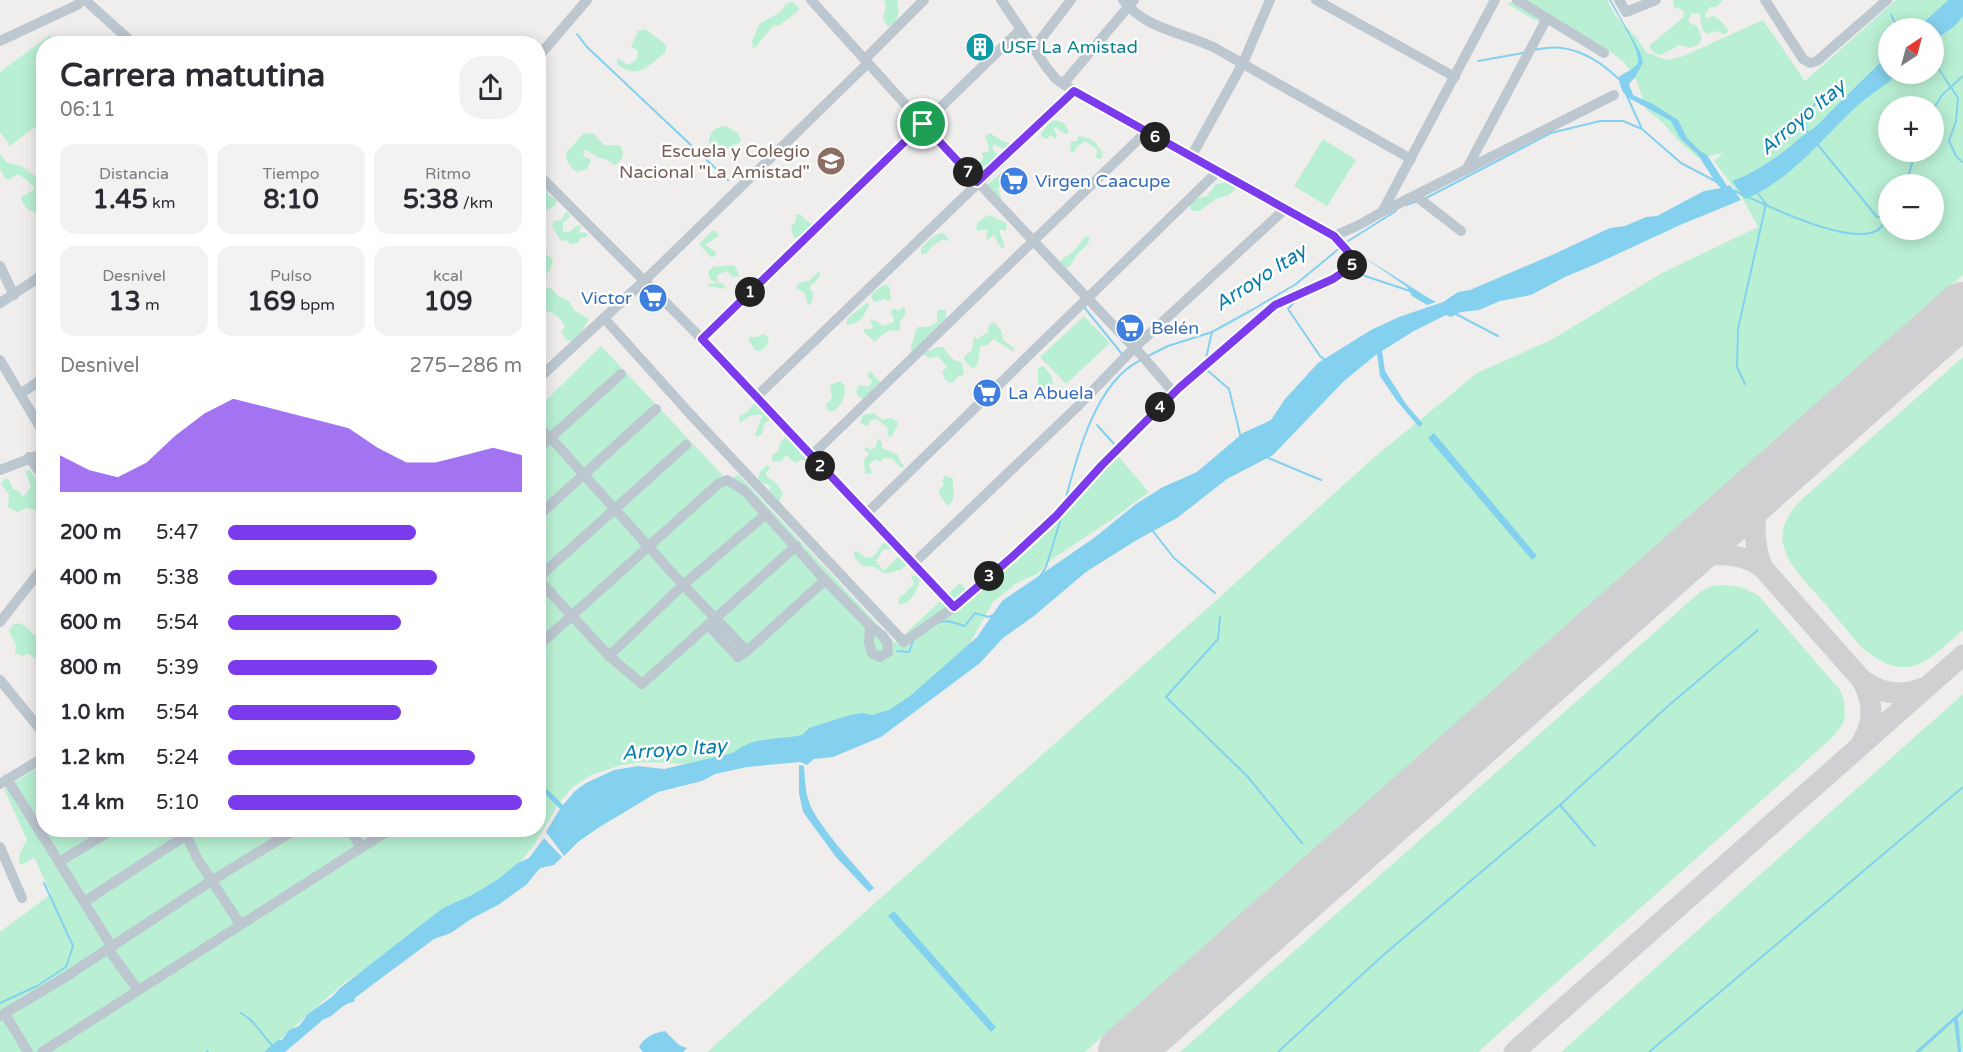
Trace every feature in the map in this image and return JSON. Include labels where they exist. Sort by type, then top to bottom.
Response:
[{"type":"street","points":[[0,41],[77,5],[83,0],[125,36]]},
{"type":"street","points":[[546,48],[587,0]]},
{"type":"street","points":[[811,0],[923,124],[1174,393]]},
{"type":"street","points":[[546,372],[644,281],[867,61],[924,0]]},
{"type":"street","points":[[604,318],[691,415],[904,642],[954,607],[1056,516],[1102,465],[1174,393],[1275,305],[1333,279],[1352,266],[1351,255],[1337,239],[1063,84],[1051,73],[1001,0]]},
{"type":"street","points":[[1034,48],[1071,0]]},
{"type":"street","points":[[1191,157],[1243,63],[1270,0]]},
{"type":"street","points":[[1316,0],[1455,77]]},
{"type":"street","points":[[1382,212],[1495,0]]},
{"type":"street","points":[[1516,0],[1604,53]]},
{"type":"street","points":[[1619,0],[1626,12],[1656,0]]},
{"type":"street","points":[[1765,0],[1803,59],[1810,63],[1817,62],[1887,0]]},
{"type":"street","points":[[1063,84],[1128,2],[1163,30],[1200,40],[1411,159]]},
{"type":"street","points":[[1466,171],[1546,20]]},
{"type":"street","points":[[702,339],[1022,30]]},
{"type":"street","points":[[757,396],[1074,91]]},
{"type":"street","points":[[1337,239],[1382,212],[1614,95]]},
{"type":"street","points":[[811,456],[1146,132]]},
{"type":"street","points":[[866,514],[1216,172]]},
{"type":"street","points":[[546,182],[757,396],[954,607]]},
{"type":"street","points":[[1416,196],[1461,231]]},
{"type":"street","points":[[913,564],[1133,349],[1285,209]]},
{"type":"street","points":[[0,266],[14,295]]},
{"type":"street","points":[[0,303],[36,280]]},
{"type":"street","points":[[0,360],[36,421]]},
{"type":"street","points":[[546,442],[621,374]]},
{"type":"street","points":[[20,394],[36,383]]},
{"type":"street","points":[[546,509],[656,409]]},
{"type":"street","points":[[546,434],[616,508],[683,585],[711,622],[747,651],[825,580]]},
{"type":"street","points":[[546,571],[686,445]]},
{"type":"street","points":[[0,470],[36,456]]},
{"type":"street","points":[[29,458],[36,467]]},
{"type":"street","points":[[546,639],[718,484],[727,480],[745,490],[825,580],[870,626]]},
{"type":"street","points":[[609,656],[683,585],[766,514]]},
{"type":"street","points":[[546,587],[609,656],[642,684],[796,546]]},
{"type":"street","points":[[0,622],[36,576]]},
{"type":"street","points":[[0,680],[36,724]]},
{"type":"street","points":[[36,761],[4,782],[36,816]]},
{"type":"street","points":[[48,837],[110,948],[138,990]]},
{"type":"street","points":[[60,862],[101,837]]},
{"type":"street","points":[[84,902],[179,837]]},
{"type":"street","points":[[190,837],[197,858],[210,881],[240,924]]},
{"type":"street","points":[[28,1052],[2,1015],[110,948],[210,881],[284,837]]},
{"type":"street","points":[[355,837],[361,847]]},
{"type":"street","points":[[42,1052],[377,837]]},
{"type":"street","points":[[0,848],[22,898]]},
{"type":"green space","points":[[884,0],[897,0],[898,4],[897,19],[888,27],[883,19],[886,5]]},
{"type":"green space","points":[[1517,0],[1607,0],[1615,15],[1637,38],[1646,52],[1666,60],[1681,57],[1763,20],[1805,81],[1896,0],[1963,0],[1963,275],[1085,1052],[707,1052],[1371,460],[1477,373],[1551,340],[1662,273],[1758,227],[1744,201],[1714,161],[1723,153],[1698,158],[1646,109],[1637,81],[1624,62],[1595,41],[1535,20],[1507,4]]},
{"type":"green space","points":[[1723,0],[1716,7],[1710,7],[1705,15],[1707,18],[1714,16],[1724,24],[1728,31],[1726,34],[1717,31],[1708,34],[1702,30],[1700,14],[1691,13],[1688,22],[1697,26],[1702,38],[1699,44],[1690,48],[1680,45],[1661,55],[1655,53],[1650,45],[1684,17],[1683,10],[1674,7],[1673,1]]},
{"type":"green space","points":[[792,1],[799,8],[798,11],[780,25],[773,26],[753,48],[752,41],[760,23],[779,13],[786,4]]},
{"type":"green space","points":[[645,29],[664,43],[665,53],[637,71],[625,69],[617,64],[617,58],[628,65],[636,60],[637,50],[631,47],[638,31]]},
{"type":"green space","points":[[36,45],[36,126],[10,146],[0,132],[0,72]]},
{"type":"green space","points":[[1056,120],[1064,123],[1069,132],[1067,135],[1055,127],[1056,139],[1050,135],[1047,139],[1042,137],[1041,134],[1045,127]]},
{"type":"green space","points":[[726,126],[738,133],[740,142],[724,149],[712,146],[709,143],[711,133],[719,127]]},
{"type":"green space","points":[[990,133],[1012,144],[1012,147],[1005,150],[993,144],[993,150],[999,160],[984,175],[969,168],[972,162],[978,164],[983,159],[982,153],[989,151],[985,136]]},
{"type":"green space","points":[[583,134],[594,134],[604,145],[621,147],[623,155],[621,160],[614,165],[586,150],[583,152],[584,156],[591,160],[587,169],[578,172],[573,169],[566,153]]},
{"type":"green space","points":[[1079,136],[1096,143],[1103,153],[1100,159],[1096,158],[1097,149],[1085,141],[1077,147],[1074,153],[1070,151],[1071,141],[1077,141]]},
{"type":"green space","points":[[1323,139],[1356,160],[1327,206],[1294,186]]},
{"type":"green space","points":[[0,154],[6,162],[21,166],[36,177],[36,213],[26,208],[21,200],[22,196],[34,190],[34,186],[20,175],[8,180],[0,169]]},
{"type":"green space","points":[[1007,169],[1010,172],[998,188],[1002,201],[987,185]]},
{"type":"green space","points":[[1231,180],[1236,188],[1229,195],[1218,198],[1199,211],[1192,211],[1190,205],[1194,199],[1207,196],[1215,185]]},
{"type":"green space","points":[[546,190],[548,195],[557,200],[555,205],[546,210]]},
{"type":"green space","points":[[566,212],[569,218],[563,223],[563,232],[569,232],[578,225],[581,227],[579,233],[585,232],[588,235],[577,243],[570,244],[568,241],[560,240],[552,226],[554,221],[561,220]]},
{"type":"green space","points":[[800,214],[813,224],[799,240],[793,236],[791,226],[796,221],[796,215]]},
{"type":"green space","points":[[988,215],[1007,224],[1006,231],[999,229],[1004,248],[1001,248],[994,235],[986,239],[988,229],[978,231],[976,228],[978,222]]},
{"type":"green space","points":[[712,231],[716,231],[719,236],[705,245],[715,251],[716,254],[712,258],[699,244]]},
{"type":"green space","points":[[940,233],[949,239],[942,240],[933,245],[926,254],[921,254],[921,248],[932,237]]},
{"type":"green space","points":[[1087,236],[1090,237],[1087,244],[1066,268],[1060,262]]},
{"type":"green space","points":[[546,254],[553,260],[546,274]]},
{"type":"green space","points":[[734,265],[740,276],[733,277],[726,271],[717,275],[718,283],[723,283],[726,289],[708,286],[708,284],[717,283],[710,279],[708,272],[713,267]]},
{"type":"green space","points":[[818,272],[820,276],[809,288],[813,292],[812,302],[808,306],[805,293],[796,288],[799,283],[809,281]]},
{"type":"green space","points":[[885,284],[889,288],[891,299],[875,302],[871,298],[872,293]]},
{"type":"green space","points":[[546,287],[551,288],[557,295],[569,301],[574,310],[589,319],[581,337],[574,342],[567,340],[561,332],[565,326],[560,319],[551,312],[547,312]]},
{"type":"green space","points":[[868,302],[869,305],[861,319],[847,325],[847,319]]},
{"type":"green space","points":[[904,306],[906,313],[900,322],[900,331],[886,332],[875,342],[863,331],[873,327],[871,320],[883,326],[894,322],[890,311],[895,309],[898,311]]},
{"type":"green space","points":[[939,310],[946,310],[944,322],[915,351],[911,352],[915,330],[937,322]]},
{"type":"green space","points":[[1084,316],[1110,343],[1066,384],[1040,357]]},
{"type":"green space","points":[[994,322],[1001,330],[1003,340],[1014,348],[1014,352],[994,339],[987,345],[980,346],[978,363],[973,369],[964,357],[972,350],[974,337],[977,339],[988,332],[989,325]]},
{"type":"green space","points":[[763,334],[769,337],[767,345],[762,350],[756,351],[748,339]]},
{"type":"green space","points":[[601,346],[729,482],[738,474],[895,643],[960,583],[971,595],[1117,455],[1149,492],[1051,560],[1037,574],[1017,583],[993,602],[970,643],[958,658],[888,718],[690,764],[642,762],[621,765],[591,775],[572,788],[559,803],[546,825],[546,400]]},
{"type":"green space","points":[[936,347],[943,347],[953,359],[961,362],[963,375],[957,377],[954,382],[950,383],[945,379],[942,372],[947,367],[938,356],[929,358],[923,354]]},
{"type":"green space","points":[[1963,357],[1963,630],[1937,652],[1915,666],[1891,665],[1877,659],[1861,647],[1799,573],[1785,551],[1784,527],[1790,514],[1801,500]]},
{"type":"green space","points":[[1043,366],[1051,375],[1053,384],[1049,390],[1043,391],[1038,389],[1038,368]]},
{"type":"green space","points":[[871,372],[880,382],[862,399],[856,391],[859,385],[869,387],[872,381],[867,376]]},
{"type":"green space","points":[[840,381],[845,386],[844,398],[832,412],[825,405],[832,398],[830,385]]},
{"type":"green space","points":[[753,404],[763,410],[770,420],[764,424],[762,434],[757,437],[755,435],[762,416],[760,414],[748,417],[740,423],[739,417],[748,412]]},
{"type":"green space","points":[[874,413],[882,420],[891,418],[897,421],[898,425],[891,437],[888,436],[887,427],[877,419],[871,420],[868,426],[860,423],[863,415]]},
{"type":"green space","points":[[786,437],[792,438],[794,445],[800,449],[799,452],[808,461],[801,460],[795,463],[786,455],[782,461],[772,462],[772,455],[779,450],[780,443]]},
{"type":"green space","points":[[878,439],[882,442],[882,448],[898,455],[900,462],[904,465],[903,468],[893,459],[884,458],[880,462],[876,459],[869,464],[872,473],[865,474],[864,460],[869,454],[864,449],[875,448]]},
{"type":"green space","points":[[768,465],[770,468],[766,476],[776,483],[783,493],[779,502],[769,496],[770,486],[760,482],[758,478],[761,470]]},
{"type":"green space","points":[[29,470],[36,480],[36,511],[26,508],[17,512],[8,507],[9,495],[1,483],[6,478],[13,489],[19,491],[23,497],[31,487],[25,471]]},
{"type":"green space","points":[[945,475],[953,479],[953,497],[948,506],[939,494],[940,488],[944,486],[942,481]]},
{"type":"green space","points":[[885,542],[892,549],[883,550],[876,561],[885,570],[899,556],[907,564],[902,569],[886,574],[874,567],[862,566],[854,556],[854,552],[857,551],[868,558],[874,556]]},
{"type":"green space","points":[[914,575],[920,579],[916,591],[908,601],[898,604],[900,596],[914,584],[911,577]]},
{"type":"green space","points":[[1712,586],[1741,587],[1758,595],[1840,690],[1844,700],[1845,717],[1842,725],[1833,737],[1478,1052],[1180,1052],[1700,592]]},
{"type":"green space","points":[[19,623],[36,635],[36,659],[29,654],[22,656],[15,653],[16,645],[9,631],[12,625]]},
{"type":"green space","points":[[1963,694],[1963,1052],[1561,1052]]},
{"type":"green space","points":[[36,768],[36,837],[539,837],[522,860],[488,889],[345,982],[266,1052],[0,1052],[0,932],[51,894],[34,857],[22,865],[19,863],[20,853],[27,840],[4,789]]},
{"type":"water","points":[[1609,0],[1640,52],[1643,62],[1629,84],[1633,95],[1653,104],[1678,120],[1687,138],[1707,155],[1727,186],[1730,185],[1741,200],[1567,276],[1531,295],[1500,301],[1479,310],[1461,312],[1451,317],[1446,315],[1382,351],[1385,371],[1406,404],[1423,424],[1419,427],[1380,376],[1377,354],[1344,381],[1273,455],[1227,479],[1177,518],[1086,572],[1034,616],[1003,638],[980,663],[881,737],[833,757],[814,759],[807,765],[800,762],[747,767],[715,774],[702,781],[658,792],[598,828],[578,842],[564,856],[546,832],[560,809],[546,794],[546,788],[563,805],[575,791],[586,783],[614,770],[638,766],[664,769],[733,753],[757,741],[802,735],[809,728],[850,715],[862,713],[872,715],[889,710],[910,696],[977,637],[1002,601],[1094,538],[1136,504],[1163,487],[1197,472],[1243,433],[1271,420],[1285,399],[1318,363],[1371,330],[1399,317],[1443,302],[1458,292],[1470,290],[1610,228],[1657,216],[1704,191],[1721,188],[1698,155],[1680,138],[1671,121],[1627,97],[1624,93],[1619,77],[1638,62],[1632,40]]},
{"type":"water","points":[[1948,0],[1963,0],[1963,16],[1954,27],[1944,34],[1944,18],[1929,18]]},
{"type":"water","points":[[1878,65],[1878,84],[1886,84],[1858,105],[1792,170],[1762,191],[1745,199],[1732,181],[1767,163],[1814,128]]},
{"type":"water","points":[[1361,255],[1436,302],[1427,305],[1412,296],[1407,287]]},
{"type":"water","points":[[1434,433],[1537,556],[1532,560],[1428,438]]},
{"type":"water","points":[[799,765],[804,766],[806,792],[816,817],[874,888],[869,892],[836,857],[803,812],[799,793]]},
{"type":"water","points":[[544,838],[562,857],[554,865],[540,868],[526,885],[498,905],[451,933],[434,939],[355,998],[354,1002],[345,1005],[332,1016],[324,1019],[285,1052],[264,1052],[278,1040],[282,1040],[289,1030],[299,1026],[308,1014],[332,997],[340,988],[443,908],[472,895],[529,858]]},
{"type":"water","points":[[894,911],[996,1027],[991,1032],[888,916]]},
{"type":"water","points":[[1963,1009],[1963,1013],[1958,1018],[1961,1052],[1958,1052],[1954,1021],[1920,1052],[1915,1052]]},
{"type":"water","points":[[665,1031],[679,1045],[687,1048],[683,1052],[643,1052],[639,1047],[650,1036]]},
{"type":"waterway","points":[[577,34],[587,47],[728,180]]},
{"type":"waterway","points":[[1534,50],[1570,49],[1601,64],[1620,80]]},
{"type":"waterway","points":[[1478,61],[1523,53]]},
{"type":"waterway","name":"Arroyo Itay","points":[[1941,96],[1963,76]]},
{"type":"waterway","points":[[1944,77],[1958,98],[1956,121],[1949,141],[1956,156],[1962,162]]},
{"type":"waterway","points":[[1627,96],[1642,129]]},
{"type":"waterway","points":[[1811,135],[1806,130],[1805,116],[1820,98]]},
{"type":"waterway","name":"Arroyo Itay","points":[[1426,198],[1551,133],[1600,121],[1623,121],[1642,129],[1681,163],[1717,182]]},
{"type":"waterway","points":[[1818,145],[1878,217]]},
{"type":"waterway","name":"Arroyo Itay","points":[[1909,174],[1912,162]]},
{"type":"waterway","name":"Arroyo Itay","points":[[1732,190],[1783,213],[1825,228],[1862,234],[1878,229]]},
{"type":"waterway","points":[[1745,384],[1737,367],[1738,329],[1766,204],[1756,191]]},
{"type":"waterway","name":"Arroyo Itay","points":[[1406,205],[1418,201]]},
{"type":"waterway","name":"Arroyo Itay","points":[[1345,243],[1396,211]]},
{"type":"waterway","name":"Arroyo Itay","points":[[1146,357],[1168,346],[1212,332],[1252,310],[1296,284],[1341,247]]},
{"type":"waterway","points":[[1355,268],[1365,276],[1410,291]]},
{"type":"waterway","points":[[1295,301],[1288,309],[1320,356],[1326,361]]},
{"type":"waterway","points":[[1084,307],[1122,354]]},
{"type":"waterway","points":[[1454,313],[1498,336]]},
{"type":"waterway","points":[[1206,358],[1212,332]]},
{"type":"waterway","name":"Arroyo Itay","points":[[1066,498],[1090,422],[1100,403],[1124,371],[1139,361]]},
{"type":"waterway","points":[[1206,369],[1229,389],[1241,438]]},
{"type":"waterway","points":[[1097,425],[1115,445]]},
{"type":"waterway","points":[[1266,457],[1321,480]]},
{"type":"waterway","name":"Arroyo Itay","points":[[1041,575],[1046,567],[1061,518]]},
{"type":"waterway","points":[[1152,530],[1174,558],[1215,593]]},
{"type":"waterway","points":[[942,622],[948,621],[965,626],[975,613],[988,617],[994,615]]},
{"type":"waterway","points":[[1220,617],[1218,639],[1166,697],[1247,776],[1302,843]]},
{"type":"waterway","points":[[1278,1052],[1380,958],[1560,805],[1668,706],[1758,630]]},
{"type":"waterway","points":[[897,651],[909,652],[913,641]]},
{"type":"waterway","points":[[1649,1052],[1963,787]]},
{"type":"waterway","points":[[1560,805],[1595,846]]},
{"type":"waterway","points":[[0,1003],[37,986],[66,967],[73,946],[44,883]]},
{"type":"waterway","points":[[241,1013],[251,1020],[274,1047]]},
{"type":"taxiway","points":[[1680,560],[1722,555],[1743,558],[1762,567],[1755,527],[1757,507],[1763,486]]},
{"type":"taxiway","points":[[1762,567],[1862,680]]},
{"type":"taxiway","points":[[1514,1052],[1963,655]]},
{"type":"taxiway","points":[[1862,742],[1871,719],[1870,703],[1862,680],[1891,693],[1907,693],[1923,688]]},
{"type":"runway","points":[[1125,1052],[1963,309]]},
{"type":"place","name":"USF La Amistad","points":[[980,47]]},
{"type":"place","name":"Escuela y Colegio Nacional \"La Amistad\"","points":[[831,161]]},
{"type":"place","name":"Virgen Caacupe","points":[[1014,181]]},
{"type":"place","name":"Victor","points":[[653,298]]},
{"type":"place","name":"Belén","points":[[1130,328]]},
{"type":"place","name":"La Abuela","points":[[987,393]]},
{"type":"route","points":[[1074,91],[1334,236],[1351,255],[1352,261],[1352,266],[1333,279],[1275,305],[1204,366],[1102,465],[1056,516],[954,607],[702,339],[923,124],[977,182],[1074,91]]}]
